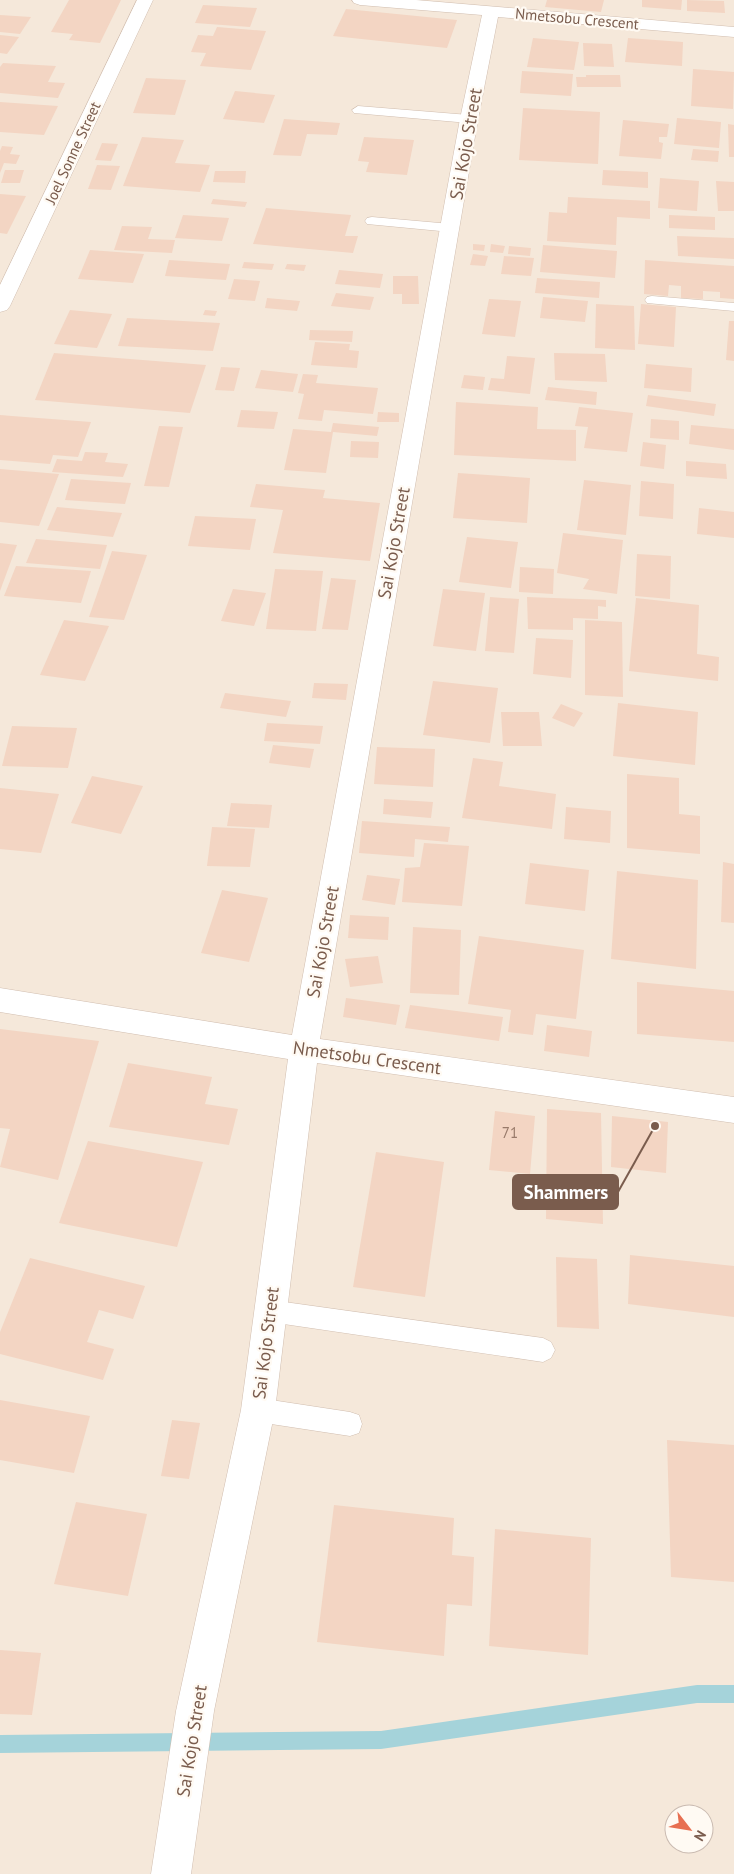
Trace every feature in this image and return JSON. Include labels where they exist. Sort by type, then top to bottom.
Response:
[{"type":"street","name":"Joel Sonne Street","points":[[0,306],[145,0]]},
{"type":"street","name":"Nmetsobu Crescent","points":[[360,0],[734,32]]},
{"type":"street","name":"Sai Kojo Street","points":[[171,1874],[194,1712],[258,1410],[304,1049],[469,119],[491,12]]},
{"type":"street","name":"Nmetsobu Crescent","points":[[0,1000],[304,1049],[734,1110]]},
{"type":"lane","points":[[358,110],[469,119]]},
{"type":"lane","points":[[372,221],[451,228]]},
{"type":"lane","points":[[652,300],[734,307]]},
{"type":"lane","points":[[270,1311],[543,1350]]},
{"type":"lane","points":[[258,1410],[350,1424]]},
{"type":"shaded area","points":[[0,0],[734,0],[734,1874],[0,1874]]},
{"type":"building","points":[[69,0],[121,0],[100,43],[69,40],[73,34],[51,32]]},
{"type":"building","points":[[547,0],[604,0],[601,12],[545,7]]},
{"type":"building","points":[[642,0],[682,0],[681,10],[642,7]]},
{"type":"building","points":[[687,0],[724,1],[725,13],[687,11]]},
{"type":"building","points":[[203,5],[257,8],[250,27],[195,23]]},
{"type":"building","points":[[346,9],[457,20],[447,48],[333,36]]},
{"type":"building","points":[[0,15],[31,17],[20,34],[0,32]]},
{"type":"building","points":[[217,27],[266,31],[251,70],[200,66],[206,53],[191,52],[198,35],[213,36]]},
{"type":"building","points":[[0,35],[19,37],[7,54],[0,53]]},
{"type":"building","points":[[533,38],[579,42],[574,70],[527,67]]},
{"type":"building","points":[[628,38],[683,42],[682,66],[625,62]]},
{"type":"building","points":[[583,43],[612,44],[614,67],[584,66]]},
{"type":"building","points":[[3,63],[56,66],[48,82],[65,83],[58,98],[0,93],[0,67]]},
{"type":"building","points":[[693,69],[734,72],[733,109],[691,106]]},
{"type":"building","points":[[522,71],[573,74],[571,96],[520,93]]},
{"type":"building","points":[[586,75],[620,75],[621,87],[577,87],[576,77],[586,77]]},
{"type":"building","points":[[146,78],[186,80],[175,115],[133,113]]},
{"type":"building","points":[[235,91],[275,95],[264,123],[223,119]]},
{"type":"building","points":[[0,102],[58,106],[44,135],[0,132]]},
{"type":"building","points":[[523,108],[600,112],[598,164],[519,160]]},
{"type":"building","points":[[677,118],[721,122],[719,148],[674,144]]},
{"type":"building","points":[[284,119],[340,123],[337,135],[307,134],[301,156],[273,155]]},
{"type":"building","points":[[623,120],[669,124],[667,137],[659,137],[659,142],[663,143],[661,159],[619,156]]},
{"type":"building","points":[[728,124],[734,125],[734,157],[729,157]]},
{"type":"building","points":[[142,137],[184,140],[175,163],[210,165],[200,192],[123,186]]},
{"type":"building","points":[[364,137],[414,140],[407,175],[366,172],[369,162],[358,161]]},
{"type":"building","points":[[102,143],[118,144],[111,161],[95,160]]},
{"type":"building","points":[[2,146],[13,147],[10,154],[20,155],[16,164],[4,163],[0,173],[0,151]]},
{"type":"building","points":[[693,149],[719,151],[718,162],[691,160]]},
{"type":"building","points":[[97,165],[120,166],[111,190],[88,189]]},
{"type":"building","points":[[5,170],[24,170],[20,183],[1,183]]},
{"type":"building","points":[[603,170],[648,172],[648,188],[602,185]]},
{"type":"building","points":[[215,171],[246,171],[245,183],[213,182]]},
{"type":"building","points":[[660,178],[699,181],[697,211],[658,208]]},
{"type":"building","points":[[716,181],[734,182],[734,211],[718,211]]},
{"type":"building","points":[[0,194],[26,196],[7,234],[0,233]]},
{"type":"building","points":[[568,197],[650,201],[650,219],[617,217],[616,245],[547,241],[549,212],[567,213]]},
{"type":"building","points":[[213,199],[247,202],[245,207],[211,204]]},
{"type":"building","points":[[266,208],[351,215],[345,236],[358,236],[353,253],[253,244]]},
{"type":"building","points":[[183,215],[229,218],[222,241],[175,238]]},
{"type":"building","points":[[669,215],[715,217],[715,230],[669,228]]},
{"type":"building","points":[[122,226],[152,227],[148,239],[175,240],[172,253],[114,250]]},
{"type":"building","points":[[677,236],[734,238],[734,259],[678,256]]},
{"type":"building","points":[[473,244],[485,245],[484,251],[473,250]]},
{"type":"building","points":[[491,244],[505,246],[503,253],[490,252]]},
{"type":"building","points":[[543,245],[617,251],[615,278],[540,272]]},
{"type":"building","points":[[509,246],[531,248],[530,256],[508,254]]},
{"type":"building","points":[[90,250],[144,254],[133,283],[78,279]]},
{"type":"building","points":[[473,254],[488,256],[485,266],[470,265]]},
{"type":"building","points":[[504,256],[534,258],[531,276],[501,274]]},
{"type":"building","points":[[169,260],[230,264],[226,280],[165,276]]},
{"type":"building","points":[[645,260],[734,266],[734,299],[720,298],[720,292],[703,291],[703,299],[681,298],[681,286],[669,285],[668,296],[644,294]]},
{"type":"building","points":[[244,262],[274,264],[272,270],[242,268]]},
{"type":"building","points":[[287,264],[306,265],[304,271],[285,269]]},
{"type":"building","points":[[339,270],[383,274],[380,288],[335,284]]},
{"type":"building","points":[[393,276],[418,276],[419,304],[402,304],[402,294],[393,294]]},
{"type":"building","points":[[537,278],[600,282],[599,298],[535,293]]},
{"type":"building","points":[[234,279],[260,281],[255,301],[228,299]]},
{"type":"building","points":[[336,293],[374,297],[370,310],[331,306]]},
{"type":"building","points":[[543,297],[588,301],[585,322],[540,318]]},
{"type":"building","points":[[267,298],[300,301],[297,311],[265,308]]},
{"type":"building","points":[[489,299],[521,301],[515,337],[482,334]]},
{"type":"building","points":[[596,304],[634,306],[635,350],[595,348]]},
{"type":"building","points":[[641,304],[676,307],[674,347],[638,344]]},
{"type":"building","points":[[70,310],[112,314],[97,348],[54,344]]},
{"type":"building","points":[[205,310],[217,311],[215,316],[203,315]]},
{"type":"building","points":[[127,318],[220,323],[213,351],[118,346]]},
{"type":"building","points":[[729,321],[734,321],[734,361],[726,360]]},
{"type":"building","points":[[310,330],[353,331],[352,342],[309,340]]},
{"type":"building","points":[[315,342],[350,344],[349,350],[359,351],[357,368],[311,365]]},
{"type":"building","points":[[54,353],[206,365],[190,413],[35,400]]},
{"type":"building","points":[[554,353],[605,354],[607,382],[555,380]]},
{"type":"building","points":[[507,356],[535,358],[530,394],[488,390],[491,378],[504,379]]},
{"type":"building","points":[[646,364],[692,368],[691,392],[644,388]]},
{"type":"building","points":[[221,367],[240,368],[234,391],[215,390]]},
{"type":"building","points":[[261,370],[298,374],[293,392],[255,388]]},
{"type":"building","points":[[303,374],[318,375],[316,383],[378,388],[373,414],[324,410],[322,421],[298,419],[304,394],[298,393]]},
{"type":"building","points":[[464,375],[485,377],[483,390],[461,388]]},
{"type":"building","points":[[548,387],[597,392],[596,405],[545,400]]},
{"type":"building","points":[[648,395],[716,404],[714,416],[646,406]]},
{"type":"building","points":[[456,402],[538,407],[537,429],[576,430],[576,461],[454,455]]},
{"type":"building","points":[[579,407],[633,413],[627,452],[584,448],[588,427],[575,426]]},
{"type":"building","points":[[241,410],[278,412],[274,429],[237,427]]},
{"type":"building","points":[[378,412],[399,413],[399,422],[377,422]]},
{"type":"building","points":[[0,415],[91,422],[78,457],[53,455],[50,464],[0,460]]},
{"type":"building","points":[[651,419],[679,421],[679,440],[650,438]]},
{"type":"building","points":[[333,423],[379,427],[377,436],[333,432],[326,473],[284,470],[293,429],[331,432]]},
{"type":"building","points":[[691,425],[734,429],[734,450],[689,444]]},
{"type":"building","points":[[159,426],[183,427],[169,487],[144,486]]},
{"type":"building","points":[[351,441],[379,442],[378,458],[350,457]]},
{"type":"building","points":[[643,442],[666,445],[664,469],[640,466]]},
{"type":"building","points":[[85,452],[108,453],[105,462],[128,464],[123,477],[52,472],[57,459],[82,461]]},
{"type":"building","points":[[686,461],[726,464],[727,479],[686,476]]},
{"type":"building","points":[[0,469],[59,474],[39,526],[0,522]]},
{"type":"building","points":[[458,473],[530,478],[527,523],[453,518]]},
{"type":"building","points":[[71,479],[131,483],[125,504],[65,500]]},
{"type":"building","points":[[584,480],[631,485],[626,535],[577,530]]},
{"type":"building","points":[[641,481],[674,484],[673,519],[639,516]]},
{"type":"building","points":[[256,484],[325,490],[323,498],[380,503],[370,561],[273,553],[283,510],[250,507]]},
{"type":"building","points":[[57,507],[122,513],[113,537],[47,530]]},
{"type":"building","points":[[699,508],[734,512],[734,538],[697,534]]},
{"type":"building","points":[[195,516],[256,519],[250,550],[188,546]]},
{"type":"building","points":[[563,533],[623,540],[617,594],[583,589],[589,579],[557,573]]},
{"type":"building","points":[[467,537],[518,542],[511,588],[459,582]]},
{"type":"building","points":[[36,539],[107,545],[100,569],[26,563]]},
{"type":"building","points":[[0,543],[17,545],[0,591]]},
{"type":"building","points":[[112,551],[147,555],[124,620],[89,617]]},
{"type":"building","points":[[637,554],[671,556],[670,599],[635,596]]},
{"type":"building","points":[[16,566],[91,571],[81,603],[4,596]]},
{"type":"building","points":[[520,567],[554,569],[553,594],[519,592]]},
{"type":"building","points":[[275,569],[323,571],[316,631],[266,629]]},
{"type":"building","points":[[331,578],[356,580],[348,630],[322,629]]},
{"type":"building","points":[[233,589],[266,593],[254,626],[221,621]]},
{"type":"building","points":[[443,589],[485,593],[476,651],[433,646]]},
{"type":"building","points":[[490,597],[519,599],[514,653],[485,651]]},
{"type":"building","points":[[527,597],[606,600],[606,607],[598,606],[598,619],[573,618],[573,630],[528,629]]},
{"type":"building","points":[[636,598],[699,605],[697,654],[719,657],[718,681],[629,671]]},
{"type":"building","points":[[64,620],[109,626],[85,681],[40,675]]},
{"type":"building","points":[[585,620],[622,622],[623,697],[585,695]]},
{"type":"building","points":[[536,638],[573,640],[571,678],[533,674]]},
{"type":"building","points":[[433,681],[498,688],[490,743],[423,735]]},
{"type":"building","points":[[314,683],[348,684],[346,700],[312,698]]},
{"type":"building","points":[[225,693],[291,701],[286,717],[220,708]]},
{"type":"building","points":[[618,703],[698,712],[695,765],[613,756]]},
{"type":"building","points":[[561,704],[583,713],[574,727],[552,718]]},
{"type":"building","points":[[501,712],[539,712],[542,746],[503,746]]},
{"type":"building","points":[[267,723],[323,726],[320,744],[264,741]]},
{"type":"building","points":[[12,726],[77,728],[68,768],[2,766]]},
{"type":"building","points":[[273,745],[314,749],[310,768],[269,763]]},
{"type":"building","points":[[377,747],[435,749],[433,787],[374,784]]},
{"type":"building","points":[[473,758],[503,762],[499,786],[556,794],[552,829],[462,818]]},
{"type":"building","points":[[627,774],[679,778],[679,814],[700,816],[700,854],[627,848]]},
{"type":"building","points":[[92,776],[143,786],[121,834],[71,823]]},
{"type":"building","points":[[0,788],[59,794],[41,853],[0,849]]},
{"type":"building","points":[[384,799],[433,802],[431,818],[383,814]]},
{"type":"building","points":[[231,803],[272,805],[269,828],[227,826]]},
{"type":"building","points":[[566,807],[611,811],[610,843],[564,839]]},
{"type":"building","points":[[362,821],[450,827],[448,842],[415,839],[414,857],[359,853]]},
{"type":"building","points":[[212,827],[255,829],[250,867],[207,866]]},
{"type":"building","points":[[424,843],[469,846],[462,906],[402,902],[405,868],[420,867]]},
{"type":"building","points":[[723,862],[734,864],[734,923],[721,922]]},
{"type":"building","points":[[530,863],[589,870],[585,911],[525,904]]},
{"type":"building","points":[[617,871],[698,880],[696,969],[611,959]]},
{"type":"building","points":[[367,875],[400,879],[395,905],[362,900]]},
{"type":"building","points":[[222,890],[268,898],[249,962],[201,953]]},
{"type":"building","points":[[350,915],[389,917],[388,940],[348,938]]},
{"type":"building","points":[[413,927],[461,930],[459,995],[410,993]]},
{"type":"building","points":[[479,936],[584,950],[576,1019],[536,1014],[533,1035],[508,1032],[511,1010],[468,1004]]},
{"type":"building","points":[[378,956],[383,983],[350,987],[345,959]]},
{"type":"building","points":[[637,982],[734,991],[734,1042],[637,1034]]},
{"type":"building","points":[[346,998],[400,1005],[396,1025],[343,1017]]},
{"type":"building","points":[[410,1005],[503,1017],[499,1041],[405,1028]]},
{"type":"building","points":[[547,1025],[592,1031],[589,1057],[544,1051]]},
{"type":"building","points":[[0,1029],[99,1041],[58,1180],[0,1167],[10,1129],[0,1128]]},
{"type":"building","points":[[128,1063],[212,1077],[205,1104],[238,1109],[229,1145],[109,1127]]},
{"type":"building","points":[[547,1109],[601,1113],[603,1224],[546,1219]]},
{"type":"building","points":[[495,1111],[535,1116],[530,1174],[489,1170]]},
{"type":"building","points":[[612,1116],[668,1122],[666,1173],[611,1167]]},
{"type":"building","points":[[88,1141],[203,1162],[177,1247],[59,1223]]},
{"type":"building","points":[[376,1152],[444,1162],[425,1297],[353,1287]]},
{"type":"building","points":[[630,1255],[734,1266],[734,1317],[628,1304]]},
{"type":"building","points":[[556,1257],[597,1259],[599,1329],[557,1327]]},
{"type":"building","points":[[30,1258],[145,1286],[133,1319],[99,1310],[87,1342],[114,1349],[103,1380],[0,1354],[0,1332]]},
{"type":"building","points":[[0,1400],[90,1416],[74,1473],[0,1460]]},
{"type":"building","points":[[172,1420],[200,1423],[189,1479],[161,1476]]},
{"type":"building","points":[[667,1440],[734,1445],[734,1582],[671,1577]]},
{"type":"building","points":[[76,1502],[147,1514],[128,1596],[54,1584]]},
{"type":"building","points":[[334,1505],[454,1518],[452,1555],[474,1557],[472,1606],[447,1604],[444,1656],[317,1642]]},
{"type":"building","points":[[495,1529],[591,1538],[588,1655],[489,1646]]},
{"type":"building","points":[[0,1650],[41,1653],[32,1715],[0,1714]]},
{"type":"waterway","points":[[0,1744],[381,1740],[697,1694],[734,1694]]},
{"type":"place","name":"Shammers","points":[[655,1126]]}]
